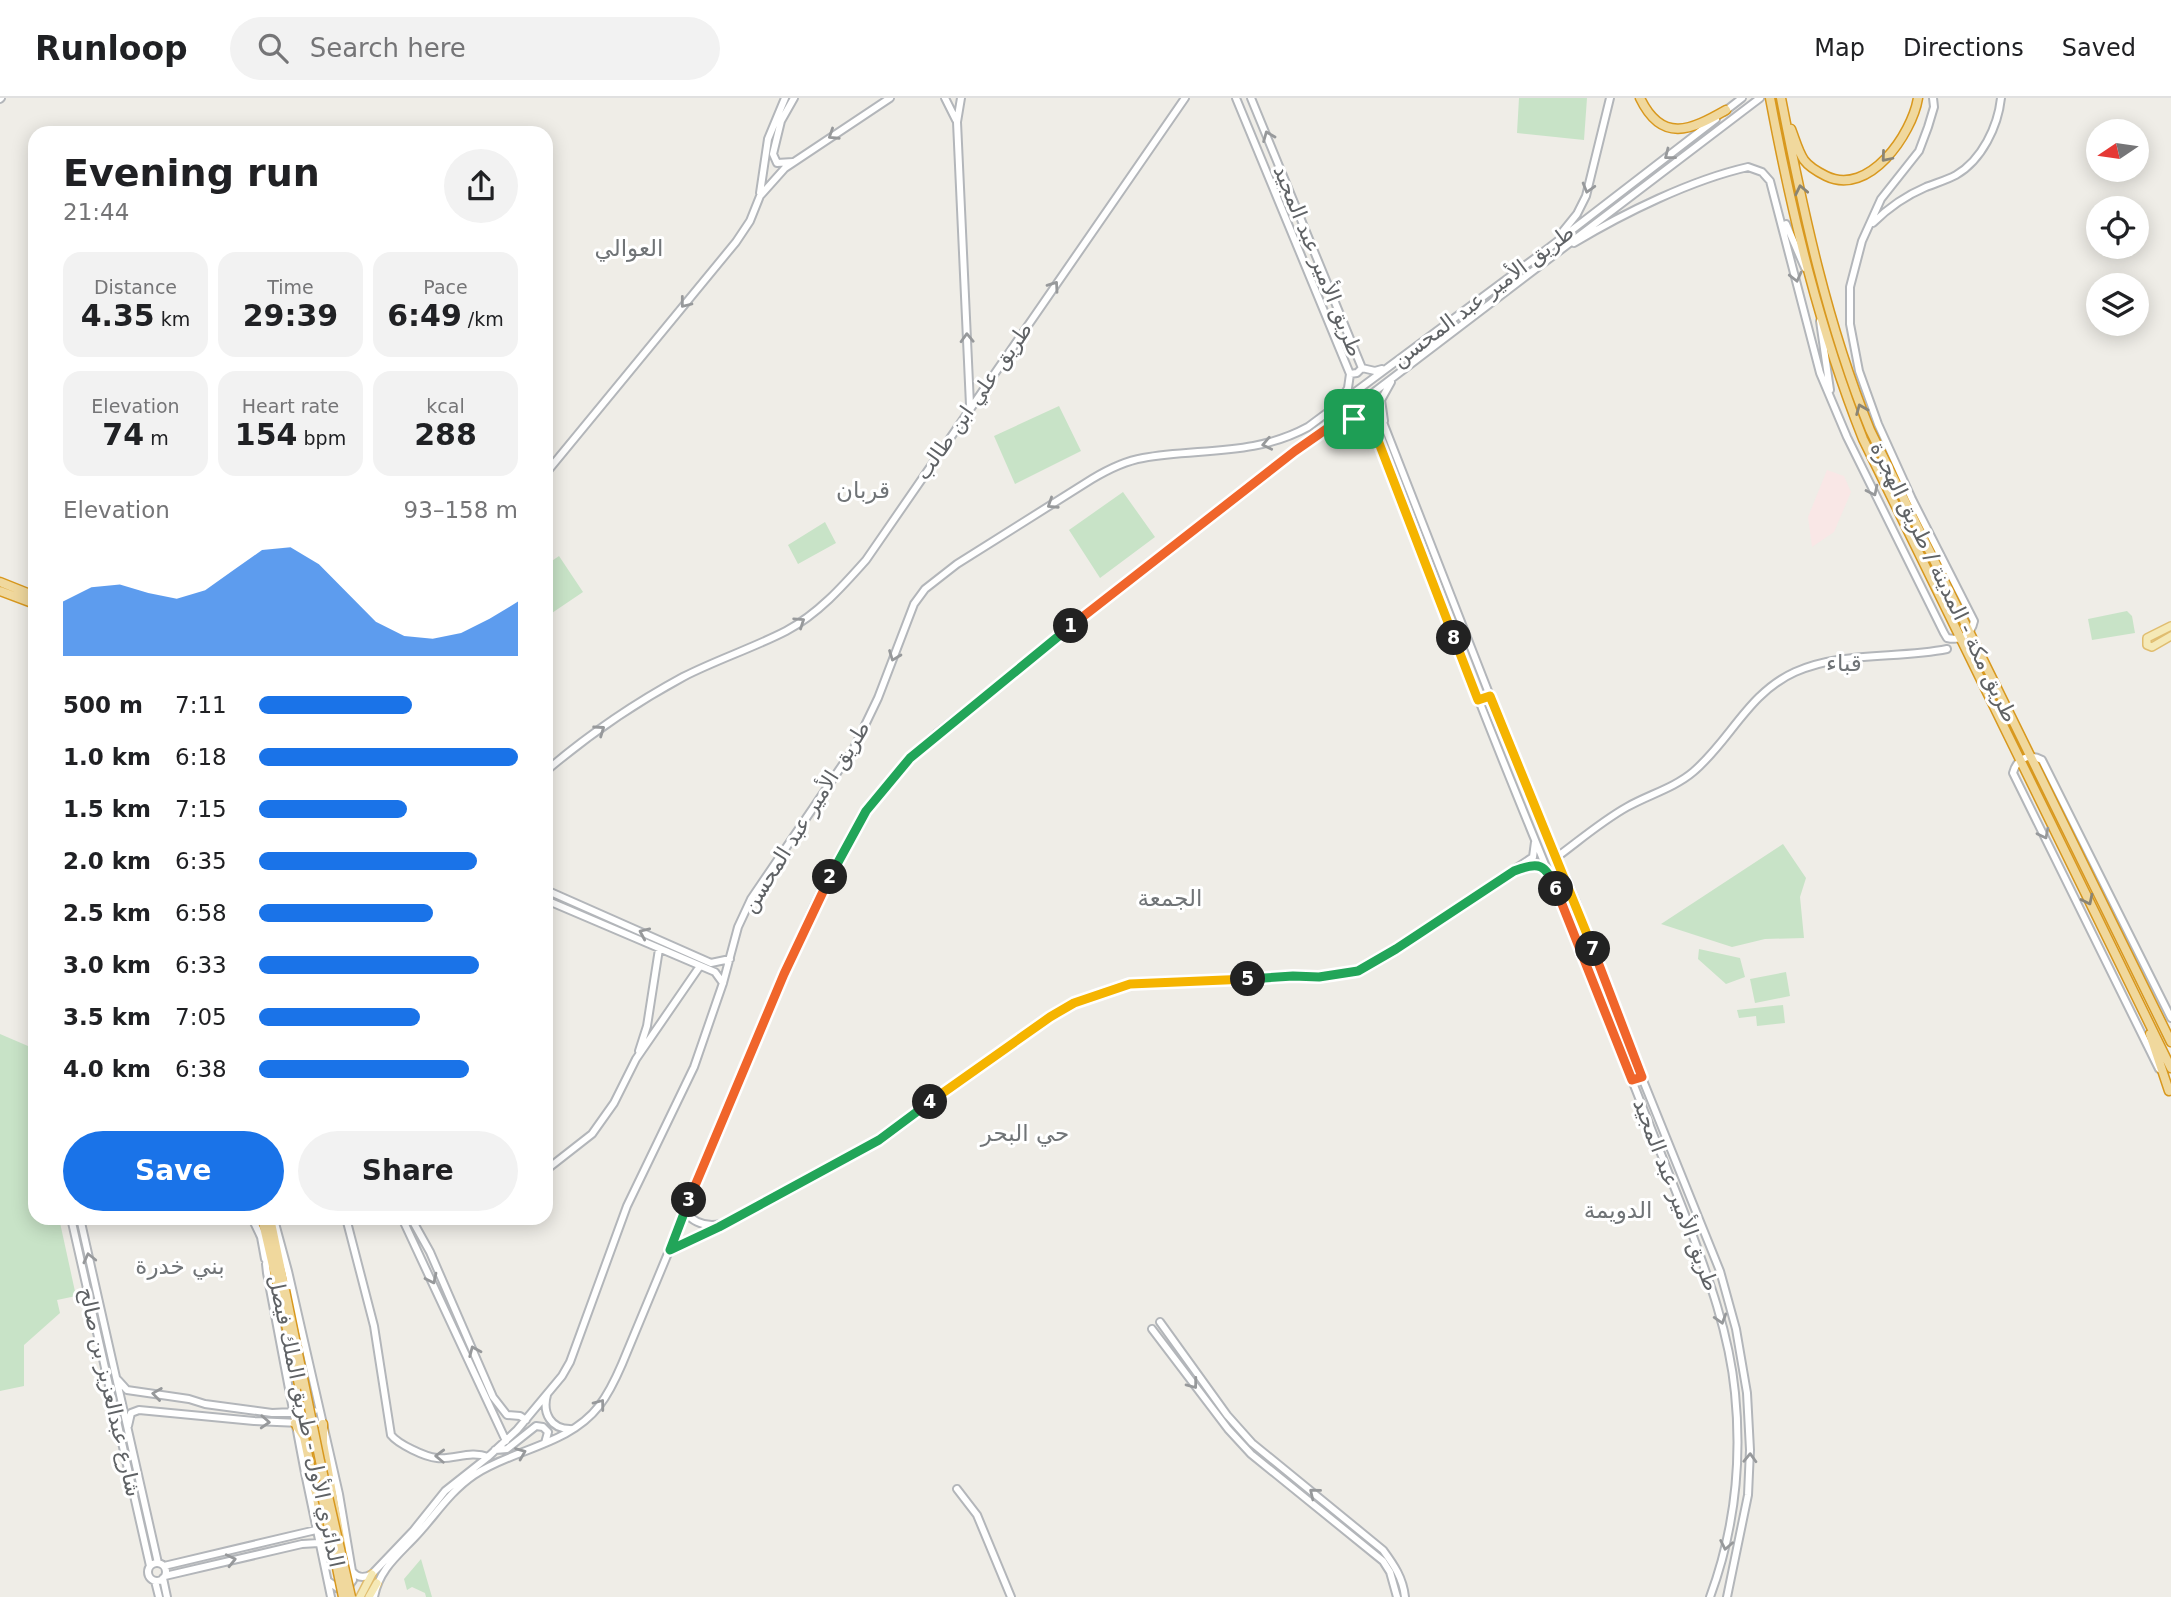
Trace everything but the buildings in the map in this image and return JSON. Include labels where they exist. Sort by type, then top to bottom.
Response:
[{"type":"highway","points":[[1640,98],[1650,114],[1662,124],[1686,130],[1726,110]]},
{"type":"highway","name":"طريق مكة - المدينة / طريق الهجرة","points":[[1770,98],[1786,183],[1819,316],[1843,390],[1863,439],[2171,1068]]},
{"type":"highway","name":"طريق مكة - المدينة / طريق الهجرة","points":[[1781,98],[1829,313],[1849,377],[1870,430],[2171,1042]]},
{"type":"highway","points":[[1784,110],[1804,160],[1816,171],[1831,178],[1850,178],[1872,172],[1885,161],[1906,130],[1918,98]]},
{"type":"highway","points":[[0,582],[28,593]]},
{"type":"highway","points":[[0,592],[28,602]]},
{"type":"highway","points":[[2148,996],[2171,1031]]},
{"type":"highway","points":[[2138,1002],[2170,1093]]},
{"type":"highway","name":"الدائري الأول - طريق الملك فيصل","points":[[264,1225],[282,1291],[351,1597]]},
{"type":"highway","points":[[273,1225],[282,1291]]},
{"type":"highway","name":"الدائري الأول - طريق الملك فيصل","points":[[282,1291],[343,1597]]},
{"type":"highway","points":[[295,1423],[304,1437],[327,1545],[338,1572]]},
{"type":"highway","points":[[323,1424],[323,1443],[342,1539],[343,1562]]},
{"type":"main road","points":[[553,464],[736,242],[750,221],[760,196],[768,139],[785,98]]},
{"type":"main road","points":[[794,98],[781,121],[773,154],[777,163],[795,161]]},
{"type":"main road","points":[[760,196],[785,168],[890,98]]},
{"type":"main road","points":[[945,98],[957,122]]},
{"type":"main road","points":[[961,98],[957,122],[970,407]]},
{"type":"main road","name":"طريق علي ابن طالب","points":[[553,766],[654,693],[685,676],[788,630],[817,611],[838,592],[866,560],[1185,98]]},
{"type":"main road","points":[[1230,98],[1242,111]]},
{"type":"main road","name":"طريق الأمير عبد المجيد","points":[[1236,98],[1350,374],[1357,373],[1362,368],[1251,98]]},
{"type":"main road","points":[[1550,247],[1577,214],[1586,196],[1610,98]]},
{"type":"main road","name":"طريق الأمير عبد المحسن","points":[[372,1574],[413,1531],[452,1483],[506,1441],[562,1376],[615,1236],[694,1068],[723,983],[738,927],[751,899],[854,748],[878,698],[914,604],[925,589],[957,564],[1114,468],[1140,458],[1265,446],[1287,439],[1308,427],[1550,247],[1742,98]]},
{"type":"main road","name":"طريق الأمير عبد المحسن","points":[[377,1583],[394,1558],[457,1489],[494,1464],[573,1428],[598,1407],[615,1381],[779,985],[858,824],[902,766],[918,750],[1014,677],[1141,570],[1760,98]]},
{"type":"main road","points":[[1557,253],[1608,222],[1671,194],[1739,169],[1748,167],[1762,172],[1770,181],[1820,373],[1832,403],[1944,633],[1947,638],[1963,638],[1974,621],[1878,424],[1859,371],[1850,324],[1850,286],[1862,241],[1881,199],[1919,151],[1931,117],[1933,98]]},
{"type":"main road","points":[[1869,227],[1887,209],[1906,197],[1957,175],[1973,162],[1998,117],[2001,98]]},
{"type":"main road","points":[[1893,185],[1894,196],[1906,197]]},
{"type":"main road","points":[[1775,200],[1809,278]]},
{"type":"main road","points":[[1819,316],[1832,403]]},
{"type":"main road","points":[[1362,368],[1375,371],[1387,368]]},
{"type":"main road","points":[[1337,406],[1348,388],[1350,374]]},
{"type":"main road","points":[[1385,426],[1381,400],[1394,377]]},
{"type":"main road","points":[[1374,430],[1371,421],[1374,418],[1381,417],[1385,426]]},
{"type":"main road","points":[[1335,423],[1354,419],[1374,430]]},
{"type":"main road","name":"طريق الأمير عبد المجيد","points":[[1385,426],[1720,1272],[1736,1329],[1747,1393],[1750,1450],[1748,1495],[1727,1597]]},
{"type":"main road","name":"طريق الأمير عبد المجيد","points":[[1374,430],[1478,700],[1632,1080],[1707,1274],[1725,1331],[1735,1392],[1738,1449],[1726,1550],[1710,1597]]},
{"type":"main road","points":[[1141,570],[1147,577]]},
{"type":"main road","points":[[2171,626],[2147,638],[2147,645],[2152,647],[2171,636]]},
{"type":"main road","points":[[1557,857],[1626,808],[1681,781],[1695,771],[1755,701],[1776,682],[1797,671],[1840,660],[1947,649]]},
{"type":"main road","points":[[1478,700],[1490,696]]},
{"type":"main road","points":[[951,723],[957,729]]},
{"type":"main road","points":[[2170,1093],[2013,773],[2018,761],[2036,757],[2042,761],[2171,1017]]},
{"type":"main road","points":[[902,766],[911,771]]},
{"type":"main road","points":[[670,1250],[729,1222],[879,1140],[975,1069],[1074,1003],[1130,984],[1319,977],[1358,971],[1388,955],[1533,857],[1535,836]]},
{"type":"main road","points":[[1514,871],[1536,864],[1550,873]]},
{"type":"main road","points":[[553,893],[711,963],[730,959]]},
{"type":"main road","points":[[553,903],[715,972],[723,983]]},
{"type":"main road","points":[[636,1059],[647,1026],[659,949]]},
{"type":"main road","points":[[553,1165],[592,1134],[614,1103],[636,1059],[700,966]]},
{"type":"main road","points":[[1632,1080],[1642,1077]]},
{"type":"main road","points":[[685,1212],[694,1221],[710,1226],[729,1222]]},
{"type":"main road","name":"شارع عبدالعزيز بن صالح","points":[[73,1225],[150,1566],[148,1574],[155,1581],[159,1597]]},
{"type":"main road","name":"شارع عبدالعزيز بن صالح","points":[[82,1225],[167,1597]]},
{"type":"main road","points":[[255,1225],[261,1237],[295,1423],[331,1597]]},
{"type":"main road","points":[[274,1225],[288,1271],[340,1500],[352,1583],[344,1589],[330,1584],[326,1576]]},
{"type":"main road","points":[[348,1225],[374,1326],[391,1435],[395,1441],[436,1458],[467,1454],[488,1457]]},
{"type":"main road","points":[[405,1225],[490,1398],[507,1415],[520,1416],[526,1420]]},
{"type":"main road","points":[[415,1225],[430,1252],[506,1441]]},
{"type":"main road","points":[[266,1264],[269,1246]]},
{"type":"main road","points":[[95,1324],[103,1322]]},
{"type":"main road","points":[[1160,1322],[1227,1415],[1252,1443],[1383,1550],[1397,1569],[1404,1585],[1405,1597]]},
{"type":"main road","points":[[1152,1329],[1228,1429],[1251,1454],[1382,1561],[1390,1572],[1397,1597]]},
{"type":"main road","points":[[103,1363],[113,1361]]},
{"type":"main road","points":[[115,1374],[122,1387],[127,1390],[255,1411],[320,1411]]},
{"type":"main road","points":[[290,1392],[299,1400],[305,1401],[312,1396],[314,1388]]},
{"type":"main road","points":[[547,1394],[545,1405],[549,1419],[558,1427],[573,1428]]},
{"type":"main road","points":[[127,1427],[134,1410],[254,1421],[323,1424]]},
{"type":"main road","points":[[495,1450],[508,1449],[536,1426],[543,1427],[548,1432],[545,1443]]},
{"type":"main road","points":[[957,1489],[977,1515],[1011,1597]]},
{"type":"main road","points":[[150,1566],[316,1530]]},
{"type":"main road","points":[[155,1581],[302,1544],[319,1543]]},
{"type":"main road","points":[[352,1571],[361,1577],[372,1574]]},
{"type":"main road","points":[[360,1597],[372,1574]]},
{"type":"main road","points":[[372,1597],[377,1583]]},
{"type":"main road","points":[[1730,1587],[1735,1597]]},
{"type":"shaded area","points":[[1827,470],[1844,476],[1851,492],[1834,532],[1812,547],[1808,517]]},
{"type":"green space","points":[[1519,98],[1587,98],[1584,140],[1517,133]]},
{"type":"green space","points":[[1059,406],[1081,451],[1015,484],[994,436]]},
{"type":"green space","points":[[1123,492],[1155,537],[1100,578],[1069,530]]},
{"type":"green space","points":[[825,522],[836,543],[798,564],[788,545]]},
{"type":"green space","points":[[559,556],[583,592],[553,612],[553,560]]},
{"type":"green space","points":[[2127,611],[2132,616],[2135,633],[2092,640],[2088,619]]},
{"type":"green space","points":[[1783,844],[1806,878],[1800,897],[1804,938],[1765,939],[1732,947],[1661,924]]},
{"type":"green space","points":[[1699,949],[1740,958],[1745,977],[1726,984],[1698,959]]},
{"type":"green space","points":[[1786,972],[1790,996],[1755,1003],[1750,979]]},
{"type":"green space","points":[[1783,1005],[1785,1023],[1757,1026],[1756,1016],[1739,1018],[1737,1010]]},
{"type":"green space","points":[[0,1034],[28,1046],[28,1225],[61,1225],[76,1296],[57,1300],[60,1313],[24,1345],[24,1386],[0,1391]]},
{"type":"green space","points":[[421,1559],[432,1597],[426,1597],[425,1593],[412,1587],[407,1590],[404,1579]]},
{"type":"district","name":"العوالي","points":[[629,248]]},
{"type":"district","name":"قربان","points":[[863,490]]},
{"type":"district","name":"قباء","points":[[1844,663]]},
{"type":"district","name":"الجمعة","points":[[1170,898]]},
{"type":"district","name":"حي البحر","points":[[1025,1133]]},
{"type":"district","name":"الدويمة","points":[[1618,1210]]},
{"type":"district","name":"بني خدرة","points":[[180,1266]]},
{"type":"route","points":[[1354,419],[1374,430],[1478,700],[1490,696],[1576,902],[1642,1077],[1632,1080],[1550,873],[1536,864],[1528,865],[1514,871],[1358,971],[1319,977],[1130,984],[1074,1003],[975,1069],[879,1140],[719,1227],[670,1250],[694,1187],[801,937],[858,824],[892,777],[936,734],[1182,537],[1335,423],[1354,419]]}]
